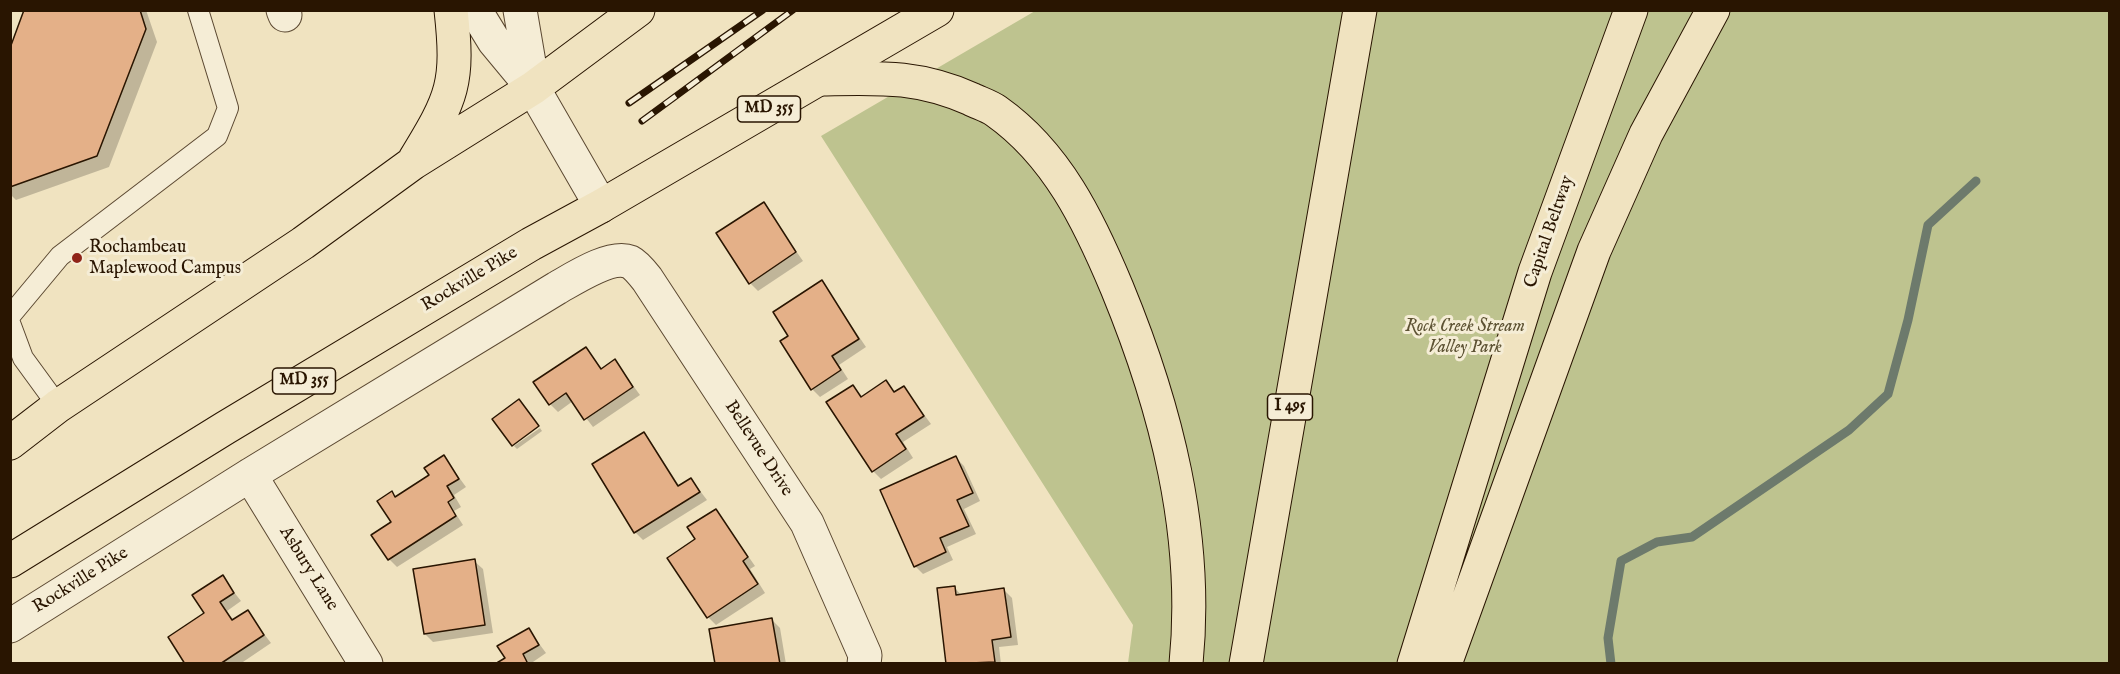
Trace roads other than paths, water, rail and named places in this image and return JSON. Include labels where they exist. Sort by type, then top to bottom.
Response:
[{"type":"main road","points":[[413,163],[438,122],[451,93],[456,56],[450,10]]},
{"type":"main road","points":[[10,443],[58,406],[303,243],[413,163],[533,88],[638,10]]},
{"type":"main road","name":"Rockville Pike","points":[[10,561],[256,409],[531,244],[601,206],[937,10]]},
{"type":"main road","name":"I 495","points":[[1246,663],[1359,10]]},
{"type":"main road","points":[[1336,150],[1376,10]]},
{"type":"main road","name":"Capital Beltway","points":[[1414,663],[1535,272],[1631,10]]},
{"type":"main road","points":[[1445,663],[1594,251],[1646,134],[1713,10]]},
{"type":"main road","points":[[820,79],[902,78],[948,89],[994,110],[1032,141],[1065,183],[1098,244],[1157,393],[1178,479],[1188,558],[1186,663]]},
{"type":"street","points":[[475,10],[494,41],[533,88],[601,206]]},
{"type":"street","points":[[520,10],[533,88]]},
{"type":"street","name":"Rockville Pike","points":[[10,626],[250,475],[586,271],[616,261]]},
{"type":"street","name":"Bellevue Drive","points":[[616,261],[631,262],[647,279],[807,523],[865,655],[864,663]]},
{"type":"street","name":"Asbury Lane","points":[[250,475],[366,663]]},
{"type":"lane","points":[[10,316],[60,256],[217,136],[228,108],[198,10]]},
{"type":"lane","points":[[10,323],[23,358],[58,406]]},
{"type":"waterway","points":[[1611,664],[1608,638],[1621,561],[1657,542],[1692,537],[1849,430],[1888,394],[1908,320],[1928,225],[1976,181]]},
{"type":"railway","points":[[629,103],[763,10]]},
{"type":"railway","points":[[642,121],[793,10]]},
{"type":"place","name":"Rochambeau Maplewood Campus","points":[[77,258]]},
{"type":"park label","name":"Rock Creek Stream Valley Park","points":[[1465,337]]}]
